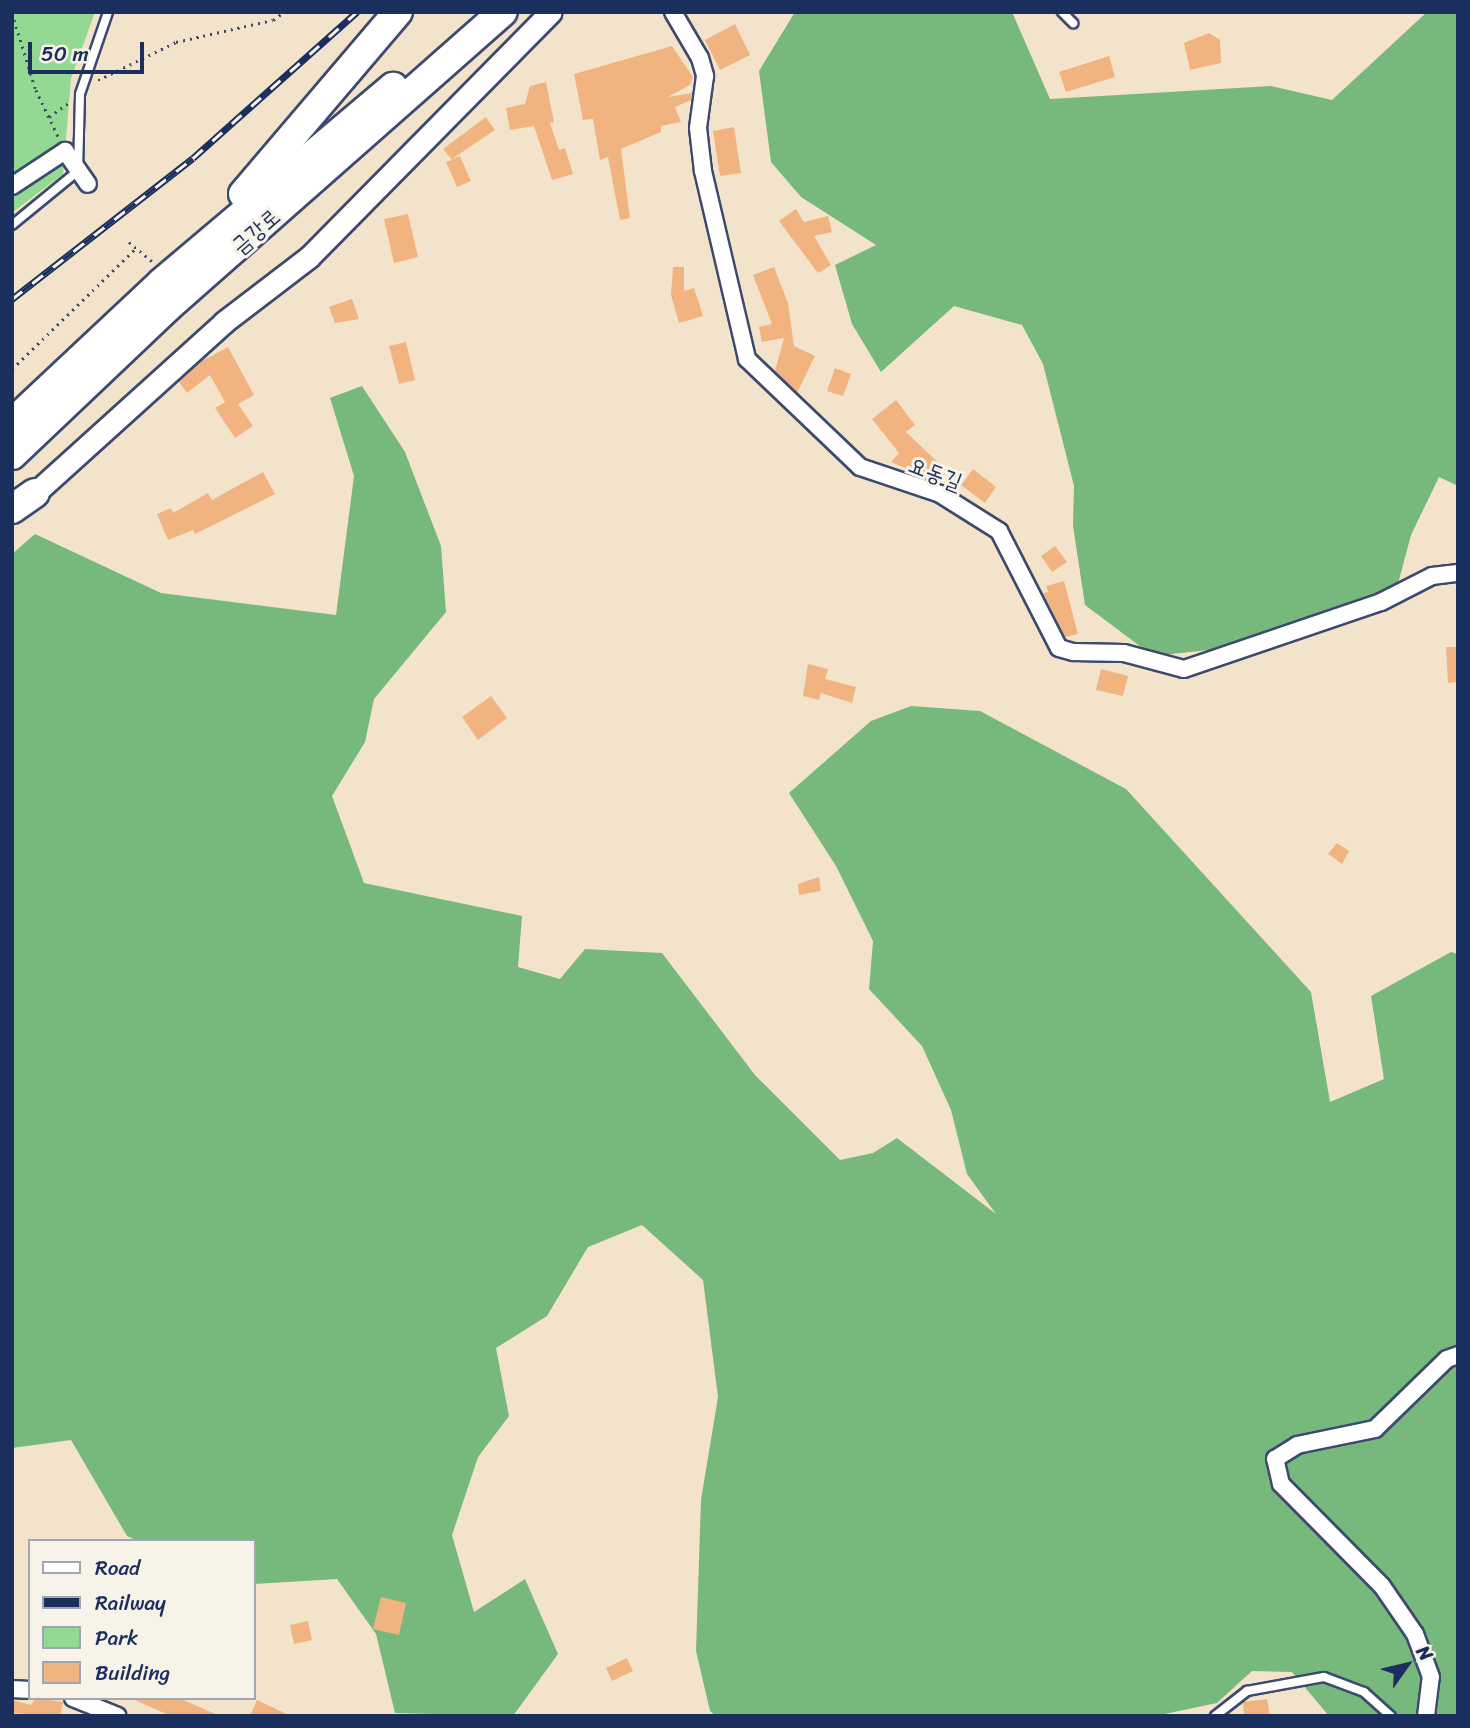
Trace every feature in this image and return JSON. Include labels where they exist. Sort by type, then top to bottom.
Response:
[{"type":"highway","points":[[157,272],[295,138],[398,12]]},
{"type":"highway","name":"금강로","points":[[12,423],[157,272],[480,12]]},
{"type":"highway","name":"금강로","points":[[12,455],[168,307],[503,12]]},
{"type":"highway","points":[[12,511],[35,493]]},
{"type":"street","points":[[35,493],[117,424],[224,322],[309,257],[551,12]]},
{"type":"street","name":"요동길","points":[[673,12],[700,58],[705,76],[698,128],[703,171],[747,359],[860,467],[940,495],[999,531],[1059,648],[1073,652],[1124,653],[1184,669],[1381,602],[1432,576],[1458,573]]},
{"type":"street","points":[[12,186],[65,151],[83,178]]},
{"type":"street","points":[[1426,1716],[1431,1677],[1415,1634],[1382,1586],[1281,1484],[1275,1459],[1297,1445],[1375,1429],[1447,1359],[1458,1355]]},
{"type":"street","points":[[79,1700],[118,1716]]},
{"type":"lane","points":[[12,225],[83,178],[80,94],[108,12]]},
{"type":"lane","points":[[1062,12],[1073,23]]},
{"type":"lane","points":[[1216,1716],[1247,1691],[1324,1677],[1364,1692],[1391,1716]]},
{"type":"path","points":[[49,117],[104,75],[176,41],[273,20],[284,12]]},
{"type":"path","points":[[12,13],[16,36],[65,151]]},
{"type":"path","points":[[130,242],[157,272]]},
{"type":"path","points":[[12,369],[135,249]]},
{"type":"green space","points":[[12,12],[95,12],[71,79],[63,174],[12,213]]},
{"type":"green space","points":[[795,12],[1012,12],[1050,99],[1271,86],[1332,100],[1427,12],[1458,12],[1458,486],[1439,477],[1411,535],[1395,595],[1236,647],[1153,656],[1085,605],[1073,526],[1074,486],[1043,364],[1022,325],[954,306],[881,372],[852,324],[835,265],[876,245],[801,197],[771,162],[759,71]]},
{"type":"green space","points":[[362,386],[405,452],[441,546],[446,612],[374,699],[365,742],[332,796],[364,883],[522,916],[518,967],[560,979],[585,949],[662,953],[755,1075],[840,1160],[873,1153],[897,1138],[996,1214],[967,1174],[951,1110],[922,1046],[869,989],[873,941],[836,866],[789,793],[871,721],[911,706],[980,711],[1126,789],[1311,992],[1330,1102],[1384,1079],[1371,996],[1451,952],[1458,954],[1458,1716],[1329,1716],[1292,1672],[1252,1671],[1217,1703],[1155,1716],[716,1716],[710,1711],[696,1651],[701,1500],[718,1397],[703,1280],[642,1225],[588,1247],[547,1316],[496,1348],[509,1416],[478,1457],[452,1535],[474,1612],[525,1579],[558,1654],[513,1716],[395,1713],[376,1634],[337,1579],[256,1584],[256,1539],[134,1539],[127,1536],[71,1440],[12,1448],[12,554],[35,534],[161,593],[336,615],[354,476],[330,398]]},
{"type":"building","points":[[735,24],[750,55],[720,70],[705,40]]},
{"type":"building","points":[[1209,33],[1220,40],[1221,63],[1190,70],[1184,43]]},
{"type":"building","points":[[672,46],[693,77],[690,85],[668,97],[692,93],[691,100],[675,107],[681,122],[661,126],[661,132],[621,149],[630,218],[620,220],[608,157],[600,160],[593,119],[583,120],[574,74]]},
{"type":"building","points":[[1109,56],[1115,77],[1066,92],[1059,72]]},
{"type":"building","points":[[546,82],[554,122],[550,123],[559,150],[565,148],[573,174],[552,180],[534,126],[510,130],[506,108],[525,104],[530,86]]},
{"type":"building","points":[[486,117],[495,130],[452,159],[460,156],[471,181],[457,187],[446,162],[452,160],[443,149]]},
{"type":"building","points":[[734,127],[741,173],[720,176],[713,131]]},
{"type":"building","points":[[796,209],[804,222],[828,216],[832,232],[814,236],[831,265],[818,273],[779,221]]},
{"type":"building","points":[[408,214],[418,257],[394,263],[384,219]]},
{"type":"building","points":[[673,267],[684,267],[684,291],[694,288],[703,316],[679,323],[671,295]]},
{"type":"building","points":[[774,267],[788,303],[794,346],[815,356],[797,393],[775,371],[784,338],[762,342],[759,327],[772,324],[753,275]]},
{"type":"building","points":[[352,299],[359,319],[335,323],[329,307]]},
{"type":"building","points":[[406,342],[415,380],[399,384],[389,346]]},
{"type":"building","points":[[228,347],[254,395],[238,404],[253,426],[235,438],[215,408],[225,402],[210,375],[187,393],[179,382],[202,361]]},
{"type":"building","points":[[835,368],[851,374],[843,396],[827,391]]},
{"type":"building","points":[[896,400],[915,425],[906,432],[947,471],[938,482],[891,462],[899,453],[872,419]]},
{"type":"building","points":[[973,469],[996,487],[985,503],[961,485]]},
{"type":"building","points":[[263,472],[275,494],[195,534],[193,530],[168,540],[157,514],[171,508],[173,513],[208,493],[212,500]]},
{"type":"building","points":[[1055,546],[1067,562],[1052,572],[1041,556]]},
{"type":"building","points":[[1064,581],[1078,634],[1065,637],[1043,593],[1048,592],[1046,586]]},
{"type":"building","points":[[1446,647],[1458,647],[1458,682],[1448,683]]},
{"type":"building","points":[[808,664],[828,669],[825,679],[856,687],[852,703],[821,693],[819,700],[803,696]]},
{"type":"building","points":[[1101,669],[1128,676],[1123,696],[1096,690]]},
{"type":"building","points":[[491,696],[507,718],[478,740],[462,717]]},
{"type":"building","points":[[1337,843],[1349,851],[1342,864],[1328,854]]},
{"type":"building","points":[[819,877],[821,891],[799,895],[798,884]]},
{"type":"building","points":[[381,1597],[406,1603],[399,1635],[373,1629]]},
{"type":"building","points":[[308,1621],[312,1640],[294,1644],[290,1625]]},
{"type":"building","points":[[627,1658],[633,1671],[612,1681],[606,1668]]},
{"type":"building","points":[[1267,1699],[1270,1716],[1244,1716],[1243,1702]]},
{"type":"building","points":[[12,1700],[31,1705],[35,1700],[63,1702],[60,1716],[12,1713]]},
{"type":"building","points":[[135,1700],[184,1700],[220,1716],[171,1716]]},
{"type":"building","points":[[257,1700],[291,1716],[250,1716]]},
{"type":"railway","points":[[12,299],[193,158],[357,12]]}]
